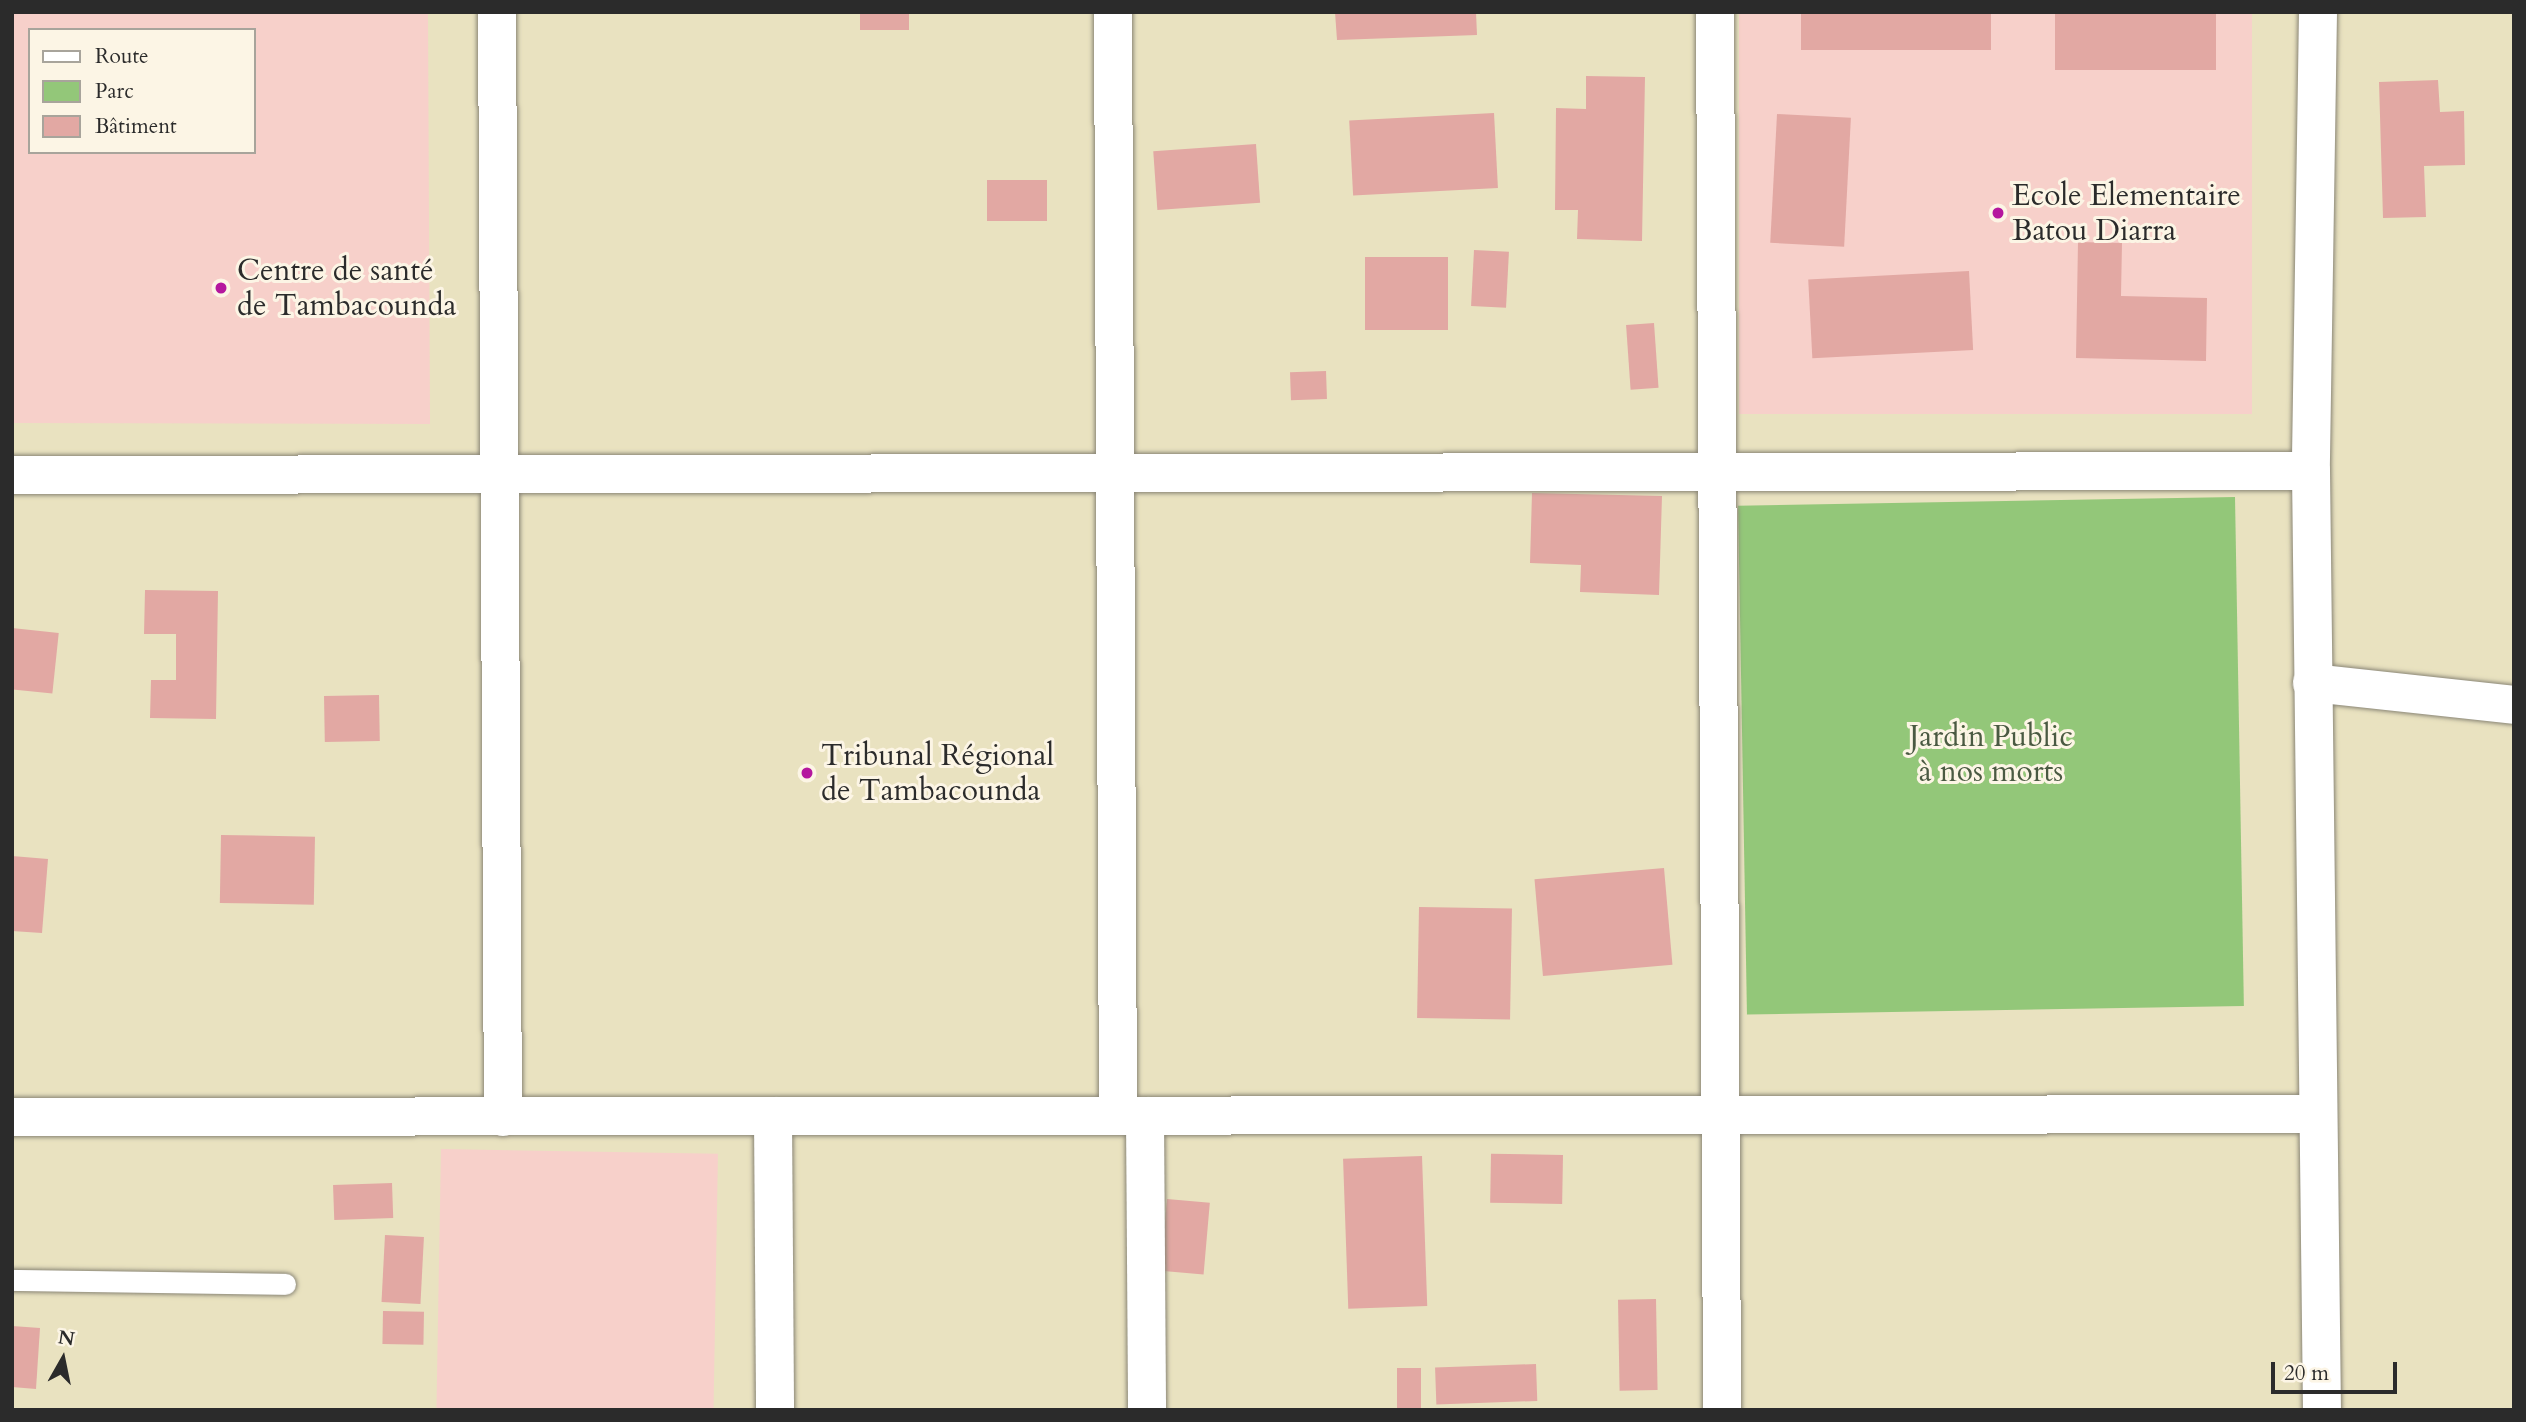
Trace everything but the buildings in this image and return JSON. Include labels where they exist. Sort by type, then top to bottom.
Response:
[{"type":"street","points":[[497,12],[503,1116]]},
{"type":"street","points":[[1113,12],[1115,473],[1132,1116],[1147,1410]]},
{"type":"street","points":[[1715,12],[1722,1410]]},
{"type":"street","points":[[2318,12],[2311,471],[2315,1114],[2322,1410]]},
{"type":"street","points":[[12,475],[2311,471]]},
{"type":"street","points":[[2312,683],[2514,705]]},
{"type":"street","points":[[12,1118],[2315,1114]]},
{"type":"street","points":[[774,1116],[775,1410]]},
{"type":"lane","points":[[12,1280],[285,1284]]},
{"type":"shaded area","name":"Centre de santé de Tambacounda","points":[[12,12],[428,12],[430,424],[12,423]]},
{"type":"shaded area","name":"Ecole Elementaire Batou Diarra","points":[[1739,12],[2252,12],[2252,414],[1739,414]]},
{"type":"shaded area","points":[[441,1149],[718,1154],[713,1410],[436,1410]]},
{"type":"green space","name":"Jardin Public à nos morts","points":[[2235,497],[2244,1006],[1747,1015],[1738,506]]},
{"type":"place","name":"Ecole Elementaire Batou Diarra","points":[[1998,213]]},
{"type":"place","name":"Centre de santé de Tambacounda","points":[[221,288]]},
{"type":"place","name":"Tribunal Régional de Tambacounda","points":[[807,773]]}]
